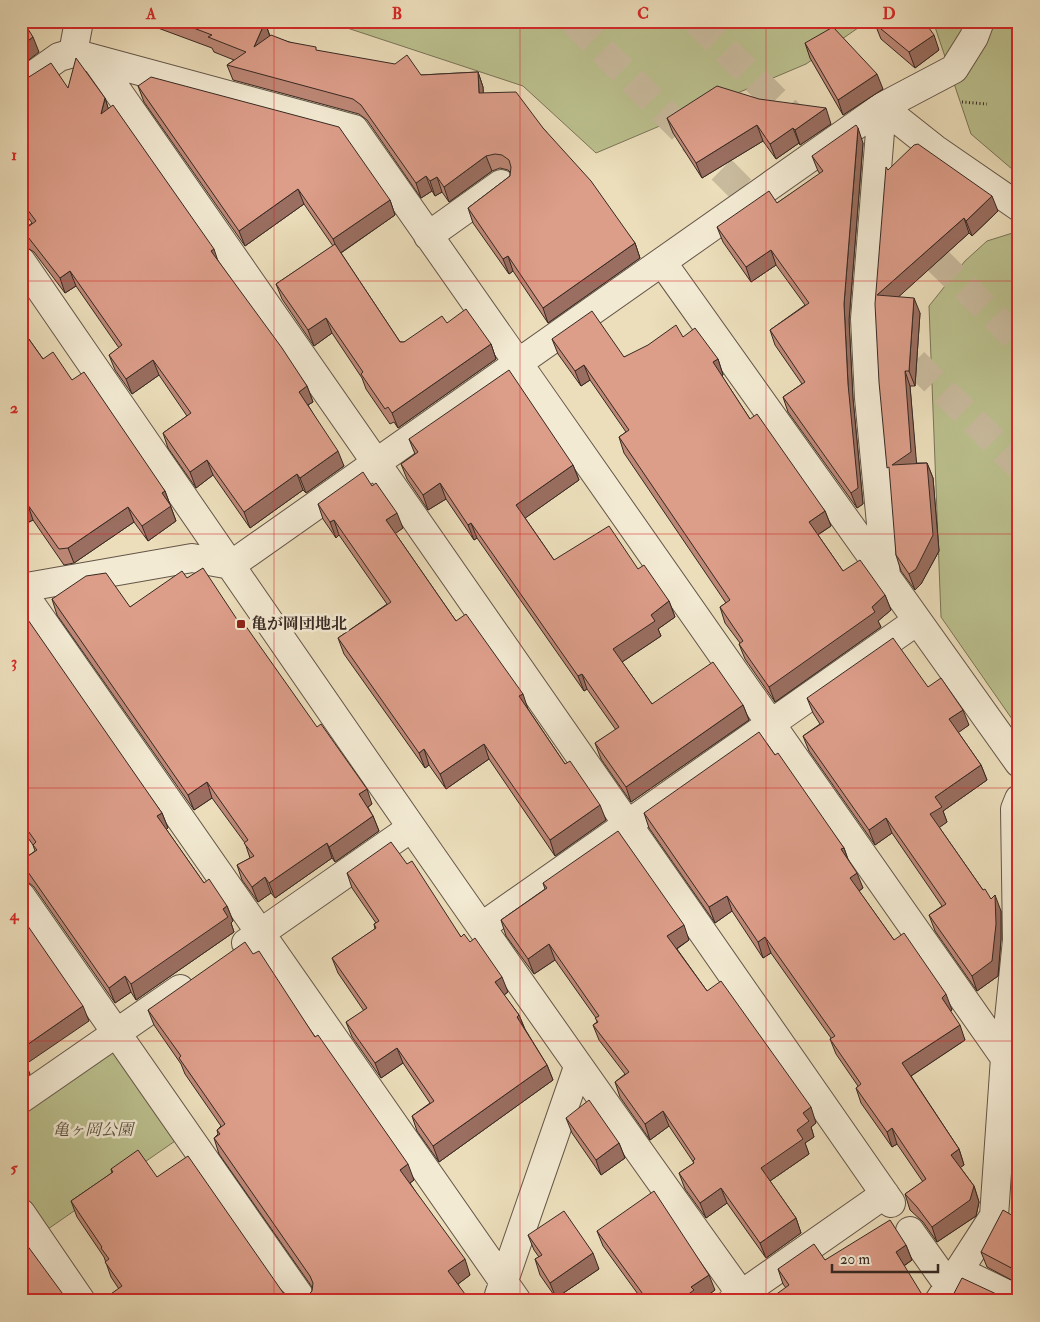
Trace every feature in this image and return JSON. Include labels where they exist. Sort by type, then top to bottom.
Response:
[{"type":"street","points":[[21,261],[736,1298],[888,1199],[376,462],[85,56],[79,21]]},
{"type":"street","points":[[506,1294],[261,933],[21,589],[192,558],[231,565],[882,107],[954,69],[974,37],[980,21]]},
{"type":"street","points":[[21,84],[59,57],[85,56],[354,129],[1005,1058]]},
{"type":"street","points":[[882,107],[935,149],[1019,207]]},
{"type":"street","points":[[882,107],[865,319],[869,398],[886,579]]},
{"type":"street","points":[[428,236],[500,184]]},
{"type":"street","points":[[662,262],[886,579],[1019,763]]},
{"type":"street","points":[[481,927],[917,622]]},
{"type":"street","points":[[949,1286],[994,1216],[1009,1157],[1005,1058],[1016,940],[1015,809],[1019,799]]},
{"type":"street","points":[[229,955],[411,828]]},
{"type":"street","points":[[21,896],[302,1301]]},
{"type":"street","points":[[21,1100],[197,977]]},
{"type":"street","points":[[506,1294],[578,1067]]},
{"type":"street","points":[[21,1213],[81,1301]]},
{"type":"street","points":[[910,1231],[949,1286],[1019,1300]]},
{"type":"green space","points":[[326,21],[868,21],[806,64],[596,153],[523,86]]},
{"type":"green space","points":[[933,21],[1019,21],[1019,175],[971,134]]},
{"type":"green space","points":[[1019,231],[1019,729],[941,617],[929,306],[965,261],[987,241]]},
{"type":"green space","name":"亀ヶ岡公園","points":[[108,1052],[119,1055],[178,1139],[48,1229],[21,1190],[21,1113]]},
{"type":"building","points":[[21,21],[23,21],[33,37],[21,46]]},
{"type":"building","points":[[175,21],[263,21],[265,22],[254,47],[271,35],[289,42],[316,47],[316,50],[395,64],[407,55],[421,75],[478,72],[479,93],[516,92],[543,128],[591,181],[635,243],[543,308],[508,256],[503,259],[468,208],[510,176],[511,167],[509,160],[502,155],[486,156],[444,187],[437,177],[430,181],[426,176],[416,183],[361,105],[353,99],[227,65],[246,52],[208,37],[212,35]]},
{"type":"building","points":[[892,21],[924,21],[934,35],[909,52],[875,24]]},
{"type":"building","points":[[833,27],[877,74],[838,100],[805,43]]},
{"type":"building","points":[[76,58],[105,98],[101,114],[113,105],[214,249],[211,251],[282,348],[307,386],[299,392],[338,451],[300,478],[297,474],[244,512],[207,460],[190,472],[163,433],[191,413],[153,360],[126,379],[109,355],[122,345],[70,271],[60,278],[28,237],[21,232],[36,221],[21,201],[21,82],[51,63],[68,88]]},
{"type":"building","points":[[151,77],[339,127],[390,200],[333,239],[298,189],[239,231],[138,86]]},
{"type":"building","points":[[717,86],[759,99],[826,108],[795,130],[793,128],[770,144],[757,125],[696,163],[667,118]]},
{"type":"building","points":[[856,125],[858,128],[844,304],[848,384],[858,488],[851,493],[783,397],[805,382],[770,330],[809,303],[771,250],[746,267],[717,227],[769,191],[777,203],[823,171],[812,156]]},
{"type":"building","points":[[918,144],[992,196],[966,221],[964,218],[877,295],[914,298],[909,371],[905,371],[911,452],[892,465],[927,463],[933,535],[916,569],[909,574],[896,555],[889,467],[887,468],[879,382],[875,304],[886,167],[888,170],[914,145]]},
{"type":"building","points":[[335,244],[400,342],[404,342],[442,316],[447,323],[466,309],[491,344],[392,413],[388,407],[385,409],[361,374],[363,372],[326,318],[308,330],[276,284]]},
{"type":"building","points":[[592,311],[624,357],[648,345],[676,325],[683,337],[695,328],[718,359],[713,362],[750,419],[757,414],[825,511],[809,522],[843,571],[860,560],[885,595],[872,607],[875,612],[769,687],[739,644],[743,641],[720,607],[730,600],[619,437],[629,430],[584,365],[575,371],[552,339]]},
{"type":"building","points":[[21,328],[43,359],[53,352],[72,380],[84,372],[165,491],[162,493],[171,506],[142,526],[128,507],[68,548],[59,549],[28,505],[24,507],[21,504]]},
{"type":"building","points":[[509,370],[573,465],[516,505],[554,560],[609,526],[638,569],[644,565],[669,601],[651,615],[655,621],[613,649],[652,704],[713,662],[743,705],[626,787],[595,743],[619,727],[582,674],[578,676],[471,523],[468,525],[440,483],[423,495],[401,464],[418,452],[409,439]]},
{"type":"building","points":[[363,472],[372,486],[376,483],[397,513],[386,520],[456,621],[466,614],[523,694],[519,696],[565,764],[570,761],[600,805],[550,840],[484,744],[440,774],[424,749],[419,753],[338,638],[391,602],[334,520],[330,522],[318,504]]},
{"type":"building","points":[[203,568],[242,627],[245,625],[317,727],[321,724],[367,789],[359,794],[373,816],[329,847],[327,843],[269,883],[265,877],[252,887],[237,865],[254,856],[244,843],[248,840],[207,782],[188,795],[52,599],[86,576],[106,573],[130,607],[182,571],[187,578]]},
{"type":"building","points":[[26,617],[162,813],[157,816],[204,883],[209,879],[227,906],[223,909],[228,917],[131,984],[125,976],[109,988],[28,872],[21,867],[21,861],[37,850],[33,845],[36,842],[21,821],[21,620]]},
{"type":"building","points":[[893,638],[928,687],[941,678],[963,710],[949,719],[981,765],[935,797],[942,807],[930,814],[983,890],[985,889],[991,899],[995,895],[996,924],[992,961],[972,976],[929,915],[946,904],[886,818],[869,830],[803,736],[824,722],[807,698]]},
{"type":"building","points":[[759,732],[775,755],[778,753],[844,848],[841,849],[857,873],[850,878],[894,940],[904,933],[946,994],[942,998],[960,1025],[902,1063],[959,1149],[951,1155],[974,1186],[970,1200],[932,1227],[905,1194],[926,1179],[892,1128],[887,1132],[856,1088],[861,1084],[830,1039],[835,1036],[765,937],[758,942],[727,896],[709,907],[644,813]]},
{"type":"building","points":[[618,831],[684,925],[667,936],[707,991],[721,981],[811,1107],[803,1113],[809,1121],[797,1130],[803,1139],[761,1168],[796,1218],[760,1243],[721,1188],[700,1203],[679,1173],[694,1163],[695,1159],[663,1111],[645,1124],[615,1082],[629,1072],[593,1025],[598,1022],[595,1018],[599,1016],[549,944],[528,959],[501,920],[547,888],[543,883]]},
{"type":"building","points":[[391,842],[407,864],[412,861],[461,937],[464,934],[470,942],[475,938],[502,977],[495,982],[519,1015],[517,1017],[547,1065],[433,1146],[412,1116],[434,1101],[397,1048],[375,1063],[346,1022],[367,1008],[332,958],[376,928],[374,924],[379,921],[347,873]]},
{"type":"building","points":[[21,916],[83,1006],[21,1049]]},
{"type":"building","points":[[245,942],[253,954],[259,951],[315,1037],[318,1035],[408,1164],[400,1170],[465,1259],[448,1271],[465,1294],[455,1301],[360,1301],[356,1295],[347,1301],[298,1301],[306,1298],[312,1291],[313,1283],[310,1276],[214,1138],[220,1134],[217,1130],[225,1124],[179,1058],[181,1056],[148,1010]]},
{"type":"building","points":[[589,1100],[619,1143],[596,1160],[566,1118]]},
{"type":"building","points":[[138,1150],[157,1177],[188,1156],[284,1294],[298,1301],[101,1301],[122,1286],[105,1262],[109,1259],[102,1247],[71,1201],[113,1172],[111,1169]]},
{"type":"building","points":[[654,1191],[709,1275],[691,1287],[694,1290],[679,1301],[648,1301],[597,1231]]},
{"type":"building","points":[[1019,1209],[1019,1272],[981,1252],[1003,1210],[1015,1217]]},
{"type":"building","points":[[564,1211],[593,1253],[550,1283],[535,1259],[542,1255],[528,1235]]},
{"type":"building","points":[[890,1220],[906,1245],[896,1252],[926,1301],[767,1301],[789,1285],[778,1269],[814,1244],[825,1260]]},
{"type":"building","points":[[21,1237],[68,1301],[21,1301]]},
{"type":"building","points":[[962,1278],[1007,1299],[1019,1299],[1019,1301],[950,1301]]},
{"type":"tunnel","points":[[573,21],[768,216]]},
{"type":"tunnel","points":[[696,21],[1019,341]]},
{"type":"tunnel","points":[[825,273],[1019,466]]},
{"type":"place","name":"亀が岡団地北","points":[[241,624]]}]
